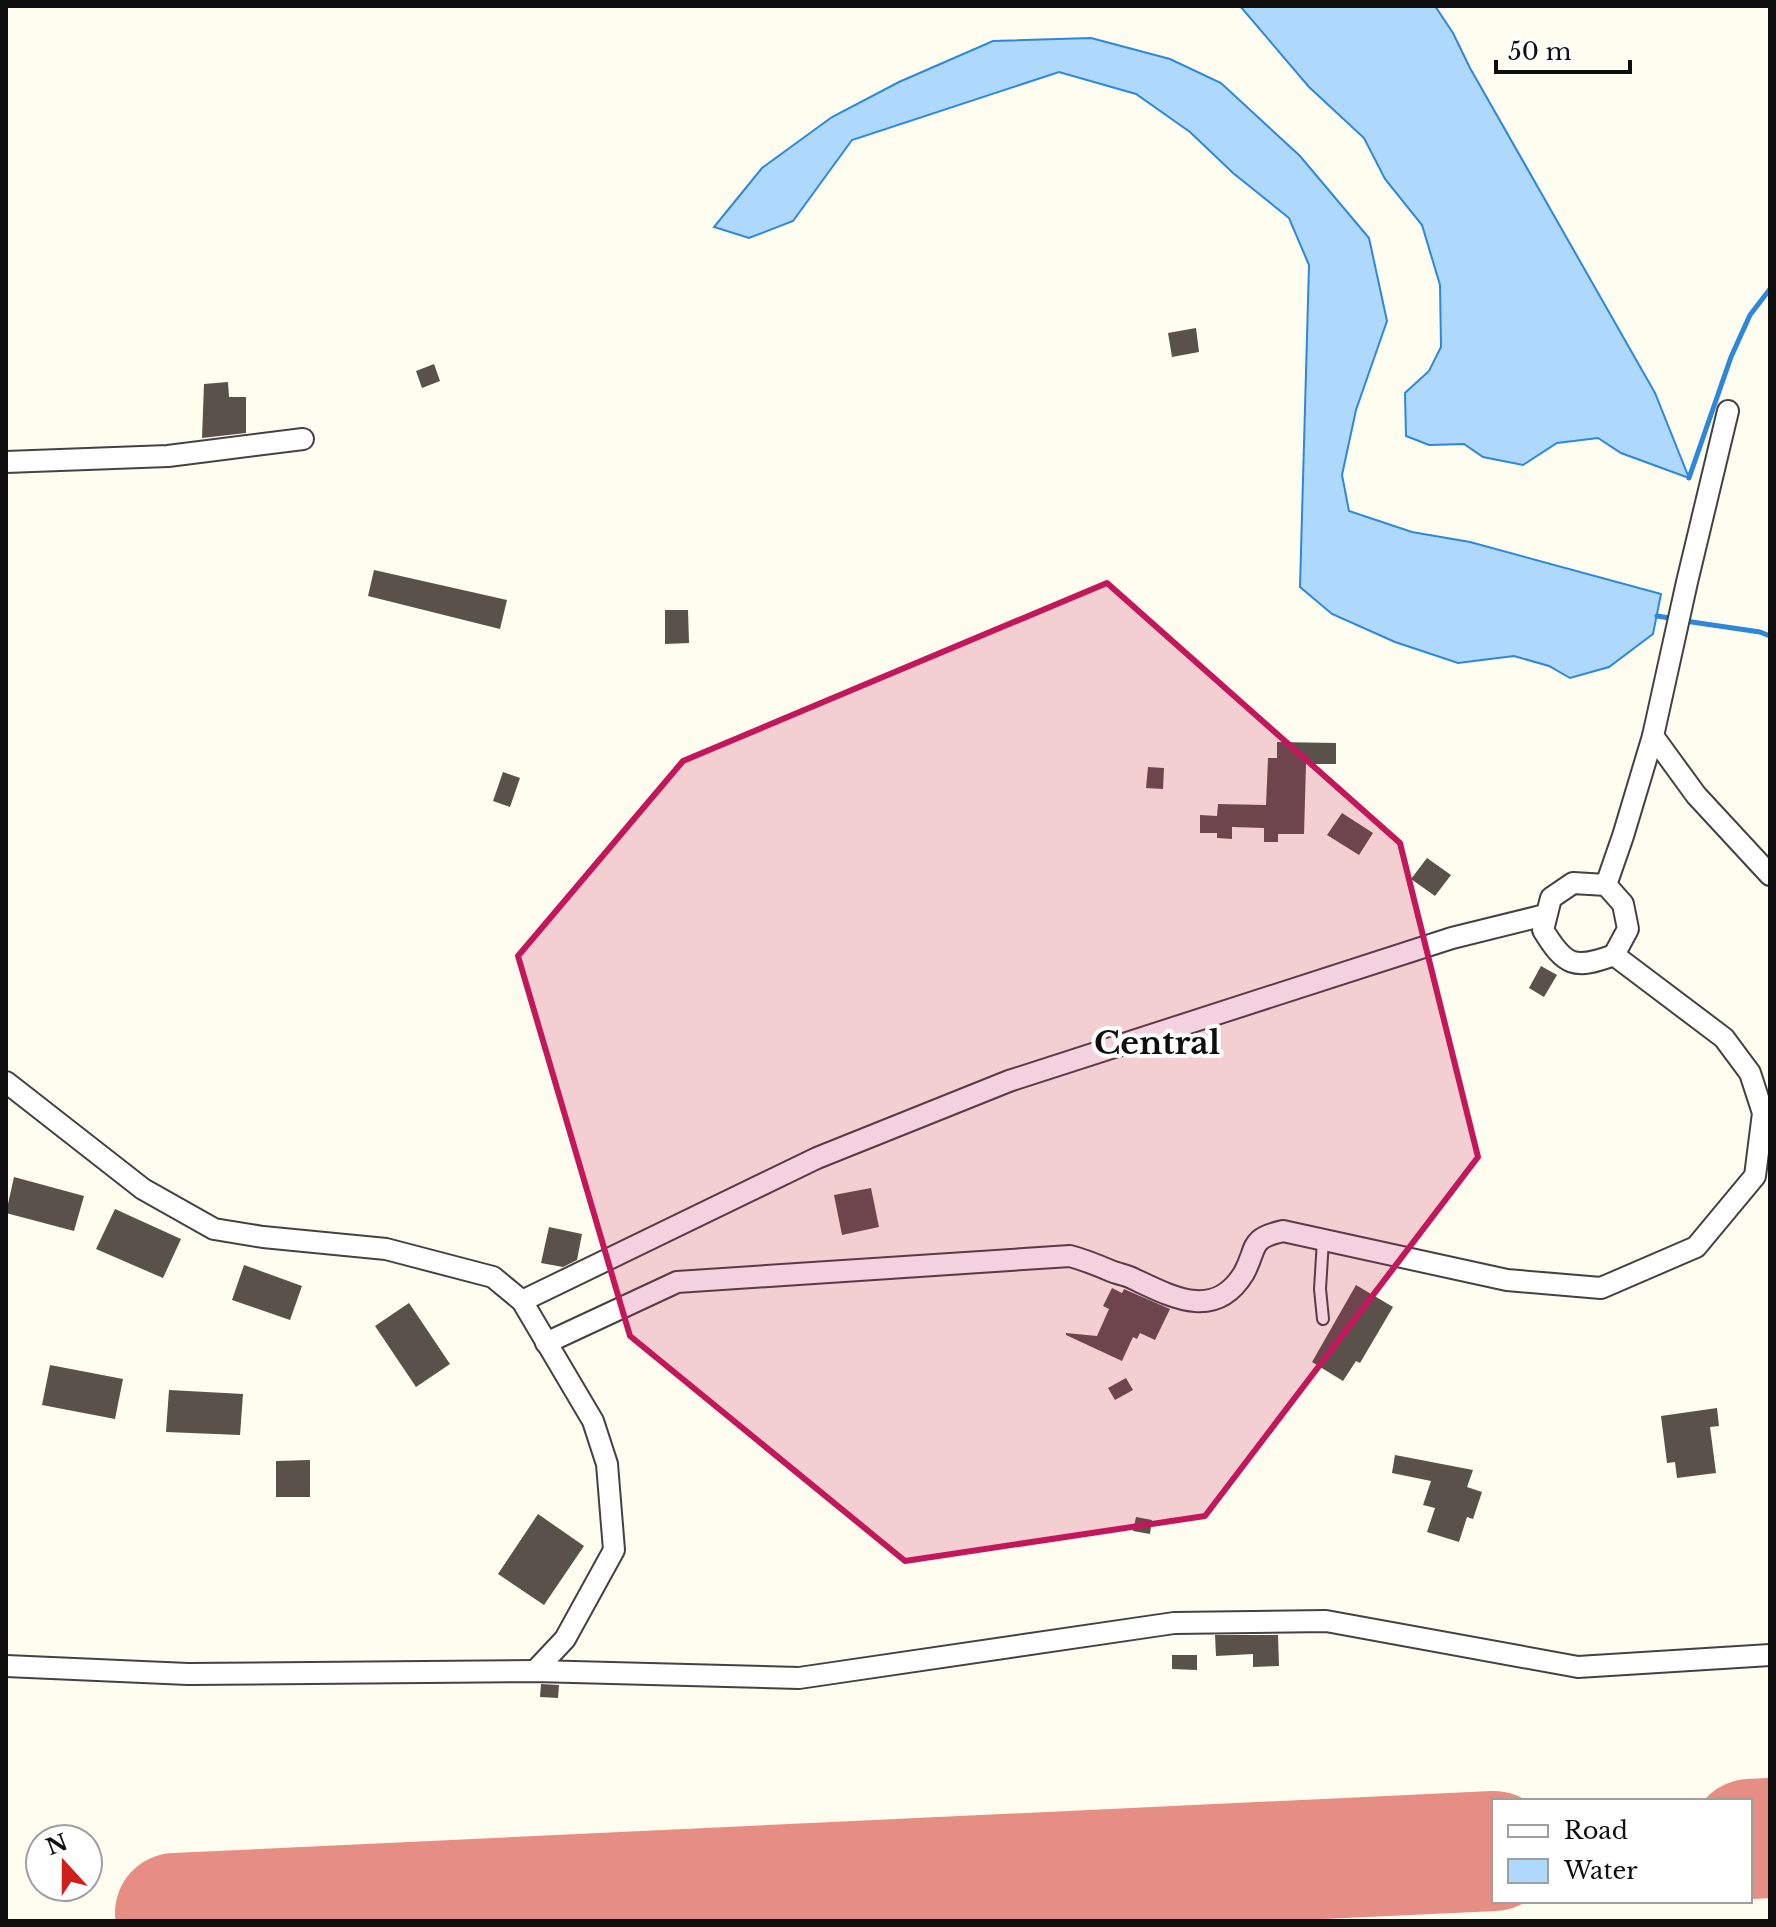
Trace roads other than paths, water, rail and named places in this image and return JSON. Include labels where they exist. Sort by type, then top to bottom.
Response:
[{"type":"street","points":[[1606,885],[1653,736],[1728,411]]},
{"type":"street","points":[[6,462],[168,456],[303,439]]},
{"type":"street","points":[[1653,736],[1696,795],[1770,875]]},
{"type":"street","points":[[1573,883],[1606,885],[1623,904],[1628,929],[1614,955],[1587,965],[1559,956],[1543,930],[1551,898],[1573,883]]},
{"type":"street","points":[[522,1301],[817,1158],[1009,1081],[1452,938],[1545,915]]},
{"type":"street","points":[[546,1343],[677,1282],[1070,1256],[1131,1277],[1185,1301],[1205,1301],[1224,1294],[1243,1274],[1255,1244],[1264,1235],[1283,1231],[1507,1280],[1601,1288],[1696,1247],[1755,1176],[1763,1113],[1750,1073],[1724,1038],[1614,955]]},
{"type":"street","points":[[6,1082],[143,1189],[214,1229],[401,1252],[493,1277],[522,1301],[593,1421],[607,1464],[614,1550],[565,1639],[535,1671]]},
{"type":"street","points":[[6,1666],[188,1674],[535,1671],[799,1678],[1174,1623],[1326,1621],[1578,1667],[1770,1655]]},
{"type":"lane","points":[[1323,1240],[1320,1289],[1323,1319]]},
{"type":"water","points":[[1240,6],[1435,6],[1655,393],[1689,478],[1621,453],[1598,438],[1557,443],[1523,465],[1483,457],[1464,444],[1429,445],[1406,436],[1405,393],[1429,371],[1441,347],[1440,285],[1422,225],[1385,179],[1364,138],[1309,87]]},
{"type":"water","points":[[1091,38],[1170,59],[1221,83],[1300,156],[1369,238],[1387,321],[1356,410],[1342,475],[1349,511],[1412,532],[1470,542],[1661,594],[1653,634],[1609,667],[1570,678],[1549,666],[1514,656],[1458,663],[1395,642],[1332,614],[1300,587],[1309,265],[1289,218],[1233,173],[1190,132],[1136,94],[1059,72],[852,140],[793,221],[749,238],[714,227],[762,168],[832,117],[899,82],[993,41]]},
{"type":"waterway","points":[[1689,478],[1731,357],[1750,315],[1770,289]]},
{"type":"waterway","points":[[1657,616],[1676,619]]},
{"type":"waterway","points":[[1685,621],[1770,636]]},
{"type":"district","name":"Central","points":[[1157,1043]]}]
